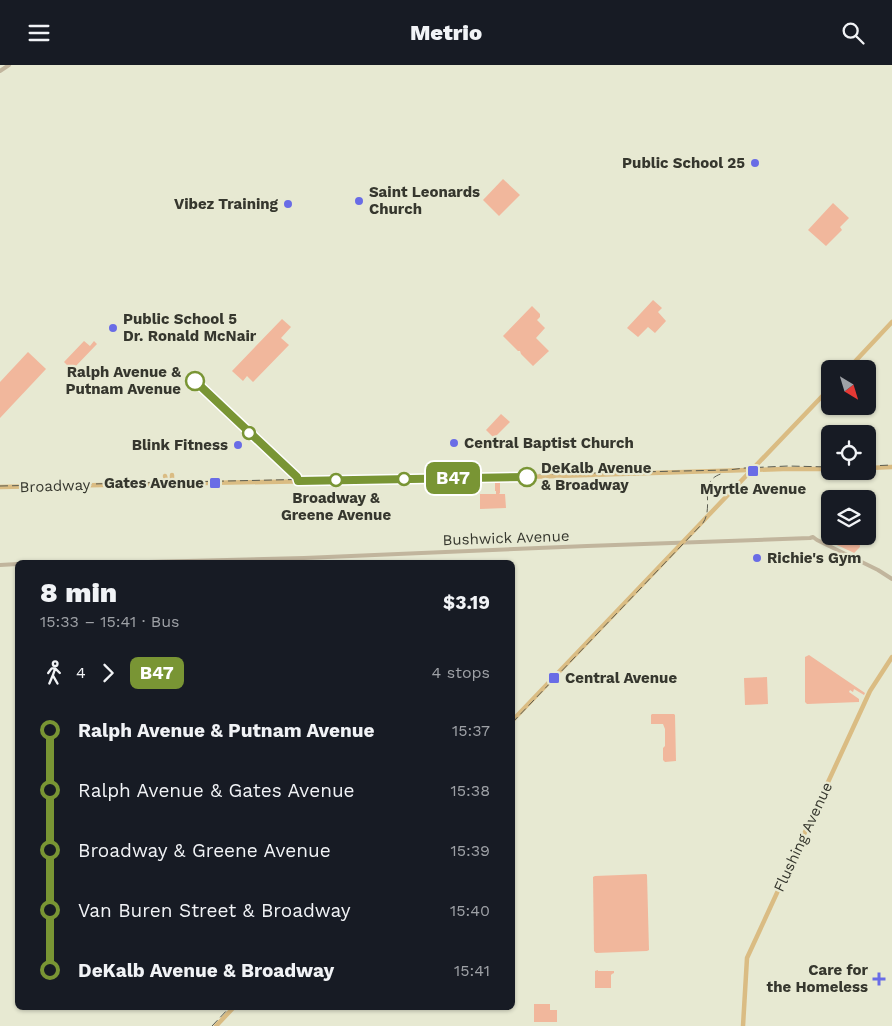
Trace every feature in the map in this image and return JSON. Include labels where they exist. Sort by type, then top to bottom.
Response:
[{"type":"main road","points":[[0,71],[9,65]]},
{"type":"main road","points":[[856,360],[892,322]]},
{"type":"main road","points":[[515,718],[821,398]]},
{"type":"main road","points":[[582,463],[586,469],[586,475]]},
{"type":"main road","points":[[876,468],[892,467]]},
{"type":"main road","name":"Broadway","points":[[0,487],[821,469]]},
{"type":"main road","points":[[172,475],[174,484]]},
{"type":"main road","points":[[164,484],[165,476]]},
{"type":"main road","name":"Bushwick Avenue","points":[[228,560],[814,537],[892,579]]},
{"type":"main road","points":[[0,565],[15,564]]},
{"type":"main road","name":"Flushing Avenue","points":[[743,1026],[746,958],[870,691],[892,657]]},
{"type":"main road","points":[[216,1026],[231,1010]]},
{"type":"shaded area","points":[[503,179],[520,195],[499,216],[483,200]]},
{"type":"shaded area","points":[[833,203],[849,218],[840,227],[842,230],[826,246],[808,230]]},
{"type":"shaded area","points":[[653,300],[662,308],[658,312],[666,321],[655,333],[648,327],[638,337],[627,328]]},
{"type":"shaded area","points":[[532,306],[540,314],[537,320],[545,328],[536,338],[549,351],[533,366],[503,336]]},
{"type":"shaded area","points":[[282,319],[291,327],[281,338],[289,345],[253,382],[247,376],[243,381],[232,371]]},
{"type":"shaded area","points":[[84,341],[90,346],[94,341],[97,344],[72,370],[64,362]]},
{"type":"shaded area","points":[[28,352],[46,369],[0,418],[0,382]]},
{"type":"shaded area","points":[[501,414],[510,422],[494,438],[486,430]]},
{"type":"shaded area","points":[[495,482],[500,482],[499,494],[505,494],[506,508],[480,509],[480,494],[496,494]]},
{"type":"shaded area","points":[[838,545],[860,545],[854,553]]},
{"type":"shaded area","points":[[809,655],[865,693],[864,695],[854,689],[853,692],[850,690],[849,692],[859,699],[859,702],[807,704],[805,702],[805,657]]},
{"type":"shaded area","points":[[767,677],[768,704],[745,705],[744,678]]},
{"type":"shaded area","points":[[652,714],[675,715],[676,761],[665,762],[663,760],[665,729],[663,724],[651,724]]},
{"type":"shaded area","points":[[646,874],[649,950],[596,953],[594,951],[593,877]]},
{"type":"shaded area","points":[[595,971],[614,971],[611,975],[611,988],[595,988]]},
{"type":"shaded area","points":[[534,1004],[550,1004],[550,1010],[557,1010],[557,1022],[534,1022]]},
{"type":"railway","points":[[876,466],[892,465]]},
{"type":"railway","points":[[0,486],[728,470],[788,466],[821,467]]},
{"type":"railway","points":[[515,720],[703,523],[707,509],[708,487],[716,476],[724,473]]},
{"type":"railway","points":[[212,1026],[227,1010]]},
{"type":"bus line","name":"B47","points":[[195,381],[297,477],[298,481],[527,477]]},
{"type":"place","name":"Public School 25","points":[[755,163]]},
{"type":"place","name":"Saint Leonards Church","points":[[359,201]]},
{"type":"place","name":"Vibez Training","points":[[288,204]]},
{"type":"place","name":"Public School 5 Dr. Ronald McNair","points":[[113,328]]},
{"type":"place","name":"Ralph Avenue & Putnam Avenue","points":[[195,381]]},
{"type":"place","name":"Central Baptist Church","points":[[454,443]]},
{"type":"place","name":"Blink Fitness","points":[[238,445]]},
{"type":"place","name":"Myrtle Avenue","points":[[753,471]]},
{"type":"place","name":"DeKalb Avenue & Broadway","points":[[527,477]]},
{"type":"place","name":"Broadway & Greene Avenue","points":[[336,480]]},
{"type":"place","name":"Gates Avenue","points":[[215,483]]},
{"type":"place","name":"Richie's Gym","points":[[757,558]]},
{"type":"place","name":"Central Avenue","points":[[554,678]]},
{"type":"place","name":"Care for the Homeless","points":[[879,979]]}]
